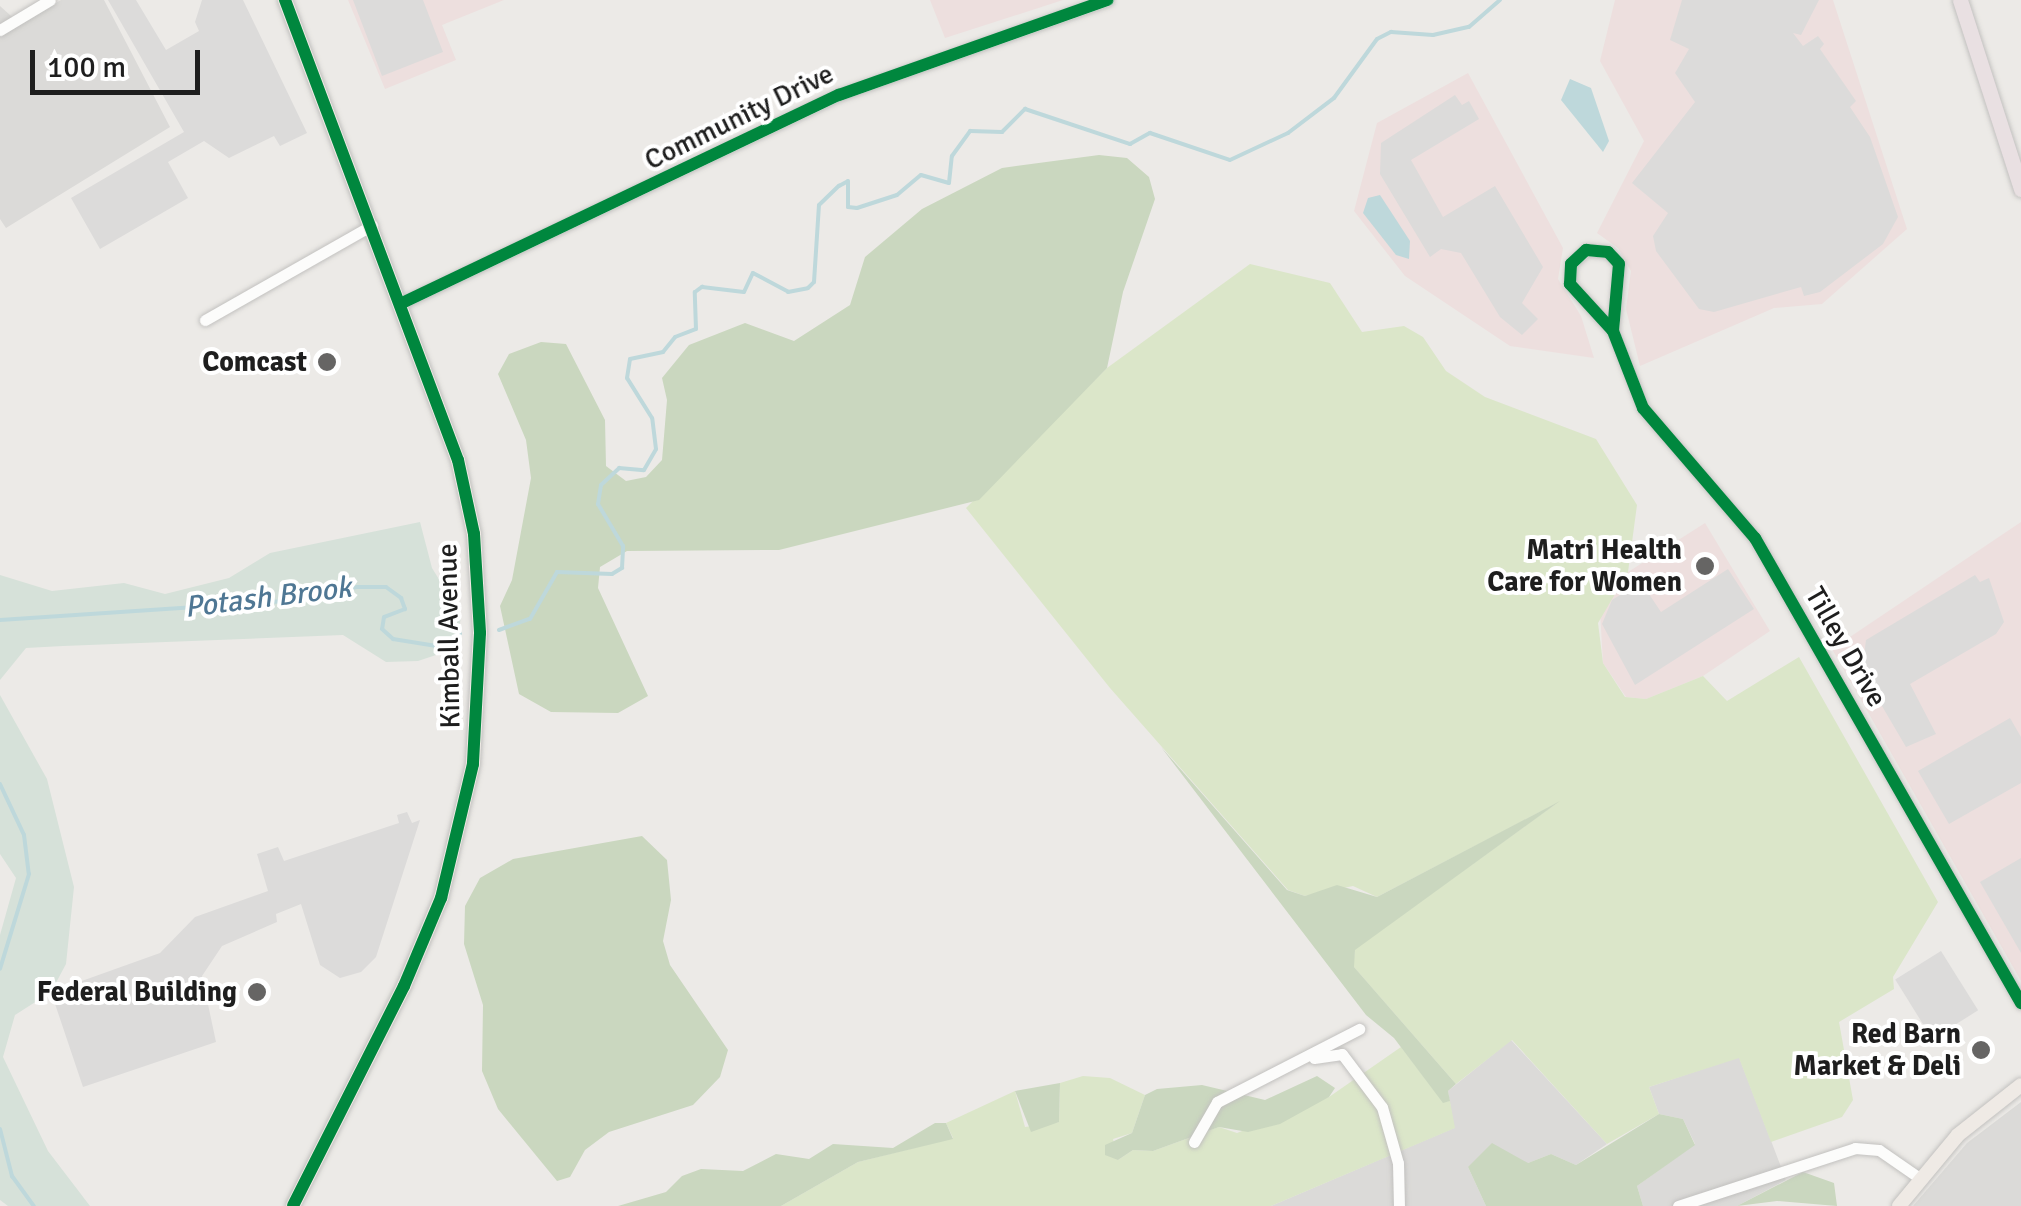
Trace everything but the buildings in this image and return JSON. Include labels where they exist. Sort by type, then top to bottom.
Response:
[{"type":"highway","points":[[1960,0],[2021,190]]},
{"type":"main road","name":"Kimball Avenue","points":[[286,0],[458,460],[474,534],[480,661],[473,764],[454,853],[426,937],[292,1206]]},
{"type":"main road","points":[[1899,1206],[1918,1176],[2021,1085]]},
{"type":"street","points":[[0,30],[50,0]]},
{"type":"street","name":"Community Drive","points":[[402,303],[839,96],[1108,0]]},
{"type":"street","points":[[205,320],[372,225]]},
{"type":"street","name":"Tilley Drive","points":[[1613,331],[1621,269],[1608,252],[1586,250],[1571,264],[1570,284],[1613,331],[1649,419],[1756,538],[2021,1003]]},
{"type":"street","points":[[1194,1142],[1217,1102],[1311,1058],[1358,1030]]},
{"type":"street","points":[[1311,1058],[1342,1054],[1382,1107],[1398,1163],[1398,1206]]},
{"type":"street","points":[[1678,1206],[1855,1148],[1879,1150],[1918,1176]]},
{"type":"shaded area","points":[[61,0],[104,0],[170,127],[6,228],[0,219],[0,6],[20,24]]},
{"type":"shaded area","points":[[108,0],[136,0],[166,50],[199,31],[195,22],[202,0],[243,0],[307,133],[280,146],[274,136],[229,158],[204,141],[168,162],[188,198],[100,249],[71,198],[184,132]]},
{"type":"shaded area","points":[[348,0],[504,0],[442,25],[456,60],[385,89]]},
{"type":"shaded area","points":[[353,0],[423,0],[443,52],[382,76]]},
{"type":"shaded area","points":[[930,0],[1063,0],[945,38]]},
{"type":"shaded area","points":[[1615,0],[1833,0],[1907,229],[1822,304],[1774,308],[1640,366],[1626,309],[1631,271],[1618,248],[1597,233],[1644,141],[1600,61]]},
{"type":"shaded area","points":[[1682,0],[1819,0],[1801,35],[1793,33],[1803,46],[1818,36],[1824,44],[1820,49],[1856,101],[1850,107],[1870,137],[1898,217],[1883,244],[1820,292],[1804,296],[1801,287],[1714,312],[1699,309],[1656,251],[1653,236],[1668,213],[1632,183],[1695,102],[1675,73],[1689,49],[1670,40]]},
{"type":"shaded area","points":[[1468,73],[1563,248],[1558,279],[1581,316],[1594,358],[1510,346],[1405,276],[1354,211],[1377,123]]},
{"type":"shaded area","points":[[1455,95],[1462,105],[1469,101],[1479,119],[1411,160],[1443,217],[1495,186],[1543,267],[1522,303],[1538,319],[1522,335],[1500,317],[1461,253],[1441,249],[1430,257],[1380,174],[1381,143]]},
{"type":"shaded area","points":[[420,522],[432,568],[461,615],[457,648],[418,661],[386,662],[343,635],[26,648],[0,680],[0,575],[52,591],[124,583],[165,594],[229,578],[270,553]]},
{"type":"shaded area","points":[[2021,522],[2021,981],[1832,649]]},
{"type":"shaded area","points":[[1705,523],[1770,631],[1703,676],[1646,699],[1626,697],[1603,663],[1600,611],[1628,572]]},
{"type":"shaded area","points":[[1728,569],[1754,609],[1635,685],[1602,624],[1612,600],[1641,582],[1661,612]]},
{"type":"shaded area","points":[[1975,575],[1980,582],[1989,578],[2004,622],[1996,634],[1910,684],[1936,734],[1906,747],[1862,672],[1866,640]]},
{"type":"shaded area","points":[[0,695],[47,779],[74,887],[66,964],[51,992],[15,1015],[3,1057],[48,1151],[90,1206],[8,1206],[0,1200],[0,935],[16,878],[0,854]]},
{"type":"shaded area","points":[[2010,718],[2021,737],[2021,783],[1949,824],[1918,771]]},
{"type":"shaded area","points":[[407,812],[412,823],[420,820],[376,957],[361,972],[340,978],[320,965],[301,904],[276,914],[277,922],[222,946],[202,976],[216,1042],[83,1087],[51,992],[160,953],[195,917],[268,891],[257,854],[278,847],[284,861],[399,823],[397,815]]},
{"type":"shaded area","points":[[2021,858],[2021,953],[1980,882]]},
{"type":"shaded area","points":[[1941,951],[1978,1010],[1932,1039],[1895,980]]},
{"type":"shaded area","points":[[1511,1040],[1607,1144],[1576,1165],[1551,1154],[1528,1163],[1468,1167],[1486,1206],[1271,1206],[1454,1128],[1448,1091]]},
{"type":"shaded area","points":[[1739,1057],[1786,1180],[1737,1206],[1643,1206],[1637,1186],[1695,1144],[1683,1119],[1659,1114],[1649,1087]]},
{"type":"shaded area","points":[[2021,1102],[2021,1206],[1913,1206],[1967,1143]]},
{"type":"green space","points":[[1099,155],[1127,158],[1149,177],[1155,199],[1123,292],[1107,368],[979,500],[779,550],[627,551],[600,567],[598,588],[648,696],[618,713],[551,712],[519,694],[500,606],[512,580],[531,478],[526,440],[498,374],[509,354],[541,342],[566,344],[605,420],[606,466],[626,481],[646,477],[662,460],[667,400],[662,378],[689,345],[745,323],[794,341],[850,305],[865,257],[922,209],[1002,168]]},
{"type":"green space","points":[[1250,264],[1330,283],[1362,332],[1404,326],[1423,337],[1446,371],[1485,397],[1596,439],[1637,505],[1628,572],[1598,623],[1603,663],[1625,697],[1646,699],[1703,676],[1727,701],[1799,657],[1938,902],[1893,977],[1894,989],[1839,1022],[1853,1100],[1842,1117],[1771,1142],[1739,1058],[1649,1087],[1659,1114],[1607,1144],[1512,1040],[1456,1084],[1353,966],[1355,949],[1557,803],[1377,897],[1353,886],[1305,896],[1288,890],[1110,688],[966,508],[1107,368]]},
{"type":"green space","points":[[1161,747],[1287,890],[1305,896],[1337,885],[1377,897],[1560,801],[1355,950],[1354,967],[1456,1084],[1448,1091],[1450,1101],[1443,1103],[1394,1038],[1366,1015]]},
{"type":"green space","points":[[642,836],[667,860],[671,900],[663,941],[670,965],[728,1050],[720,1077],[693,1105],[609,1132],[585,1150],[570,1177],[557,1181],[498,1109],[482,1071],[483,1005],[464,944],[465,906],[480,878],[513,859]]},
{"type":"green space","points":[[1401,1047],[1443,1102],[1450,1101],[1455,1128],[1271,1206],[781,1206],[858,1162],[953,1138],[946,1123],[1015,1091],[1025,1127],[1059,1122],[1060,1083],[1083,1076],[1110,1078],[1145,1095],[1132,1133],[1113,1139],[1118,1160],[1133,1150],[1153,1151],[1219,1127],[1237,1133],[1329,1097]]},
{"type":"green space","points":[[1317,1076],[1335,1088],[1329,1097],[1280,1124],[1248,1132],[1219,1127],[1153,1151],[1133,1150],[1118,1160],[1105,1155],[1105,1145],[1132,1133],[1145,1095],[1157,1089],[1202,1085],[1265,1100]]},
{"type":"green space","points":[[1060,1083],[1059,1122],[1031,1132],[1015,1091]]},
{"type":"green space","points":[[1659,1114],[1683,1119],[1695,1145],[1637,1186],[1643,1206],[1486,1206],[1468,1167],[1492,1143],[1528,1163],[1551,1154],[1576,1165]]},
{"type":"green space","points":[[935,1123],[946,1123],[953,1139],[858,1162],[781,1206],[618,1206],[666,1192],[682,1176],[701,1169],[743,1171],[776,1154],[809,1159],[833,1144],[893,1148]]},
{"type":"green space","points":[[1803,1172],[1834,1183],[1837,1206],[1777,1201],[1737,1206]]},
{"type":"water","points":[[1570,79],[1591,88],[1609,141],[1603,152],[1561,100]]},
{"type":"water","points":[[1380,195],[1410,241],[1409,259],[1396,255],[1363,213],[1368,198]]},
{"type":"waterway","name":"Potash Brook","points":[[499,630],[530,619],[557,572],[612,574],[622,568],[623,546],[598,504],[601,485],[619,468],[644,470],[656,449],[652,418],[627,378],[630,359],[663,352],[675,337],[696,329],[695,292],[702,287],[744,292],[753,273],[788,292],[808,288],[814,282],[819,205],[839,186],[848,181],[848,207],[857,208],[897,195],[921,175],[949,183],[952,156],[970,131],[1002,132],[1025,109],[1130,144],[1150,133],[1230,160],[1288,133],[1334,98],[1377,39],[1391,32],[1433,35],[1469,27],[1500,0]]},
{"type":"waterway","name":"Potash Brook","points":[[0,620],[289,601],[357,587],[386,587],[401,598],[405,609],[384,617],[382,629],[393,639],[436,646],[460,634]]},
{"type":"waterway","name":"Potash Brook","points":[[0,784],[24,835],[29,874],[0,969]]},
{"type":"waterway","name":"Potash Brook","points":[[0,1129],[12,1176],[34,1206]]},
{"type":"cycle path","points":[[285,0],[458,460],[474,534],[480,633],[473,764],[441,898],[404,986],[293,1206]]},
{"type":"cycle path","points":[[402,303],[839,95],[1108,0]]},
{"type":"cycle path","points":[[1613,331],[1570,284],[1571,264],[1586,250],[1608,252],[1619,264],[1613,331],[1643,408],[1755,538],[2021,1003]]},
{"type":"place","name":"Comcast","points":[[327,362]]},
{"type":"place","name":"Matri Health Care for Women","points":[[1705,566]]},
{"type":"place","name":"Federal Building","points":[[257,992]]},
{"type":"place","name":"Red Barn Market & Deli","points":[[1981,1050]]}]
